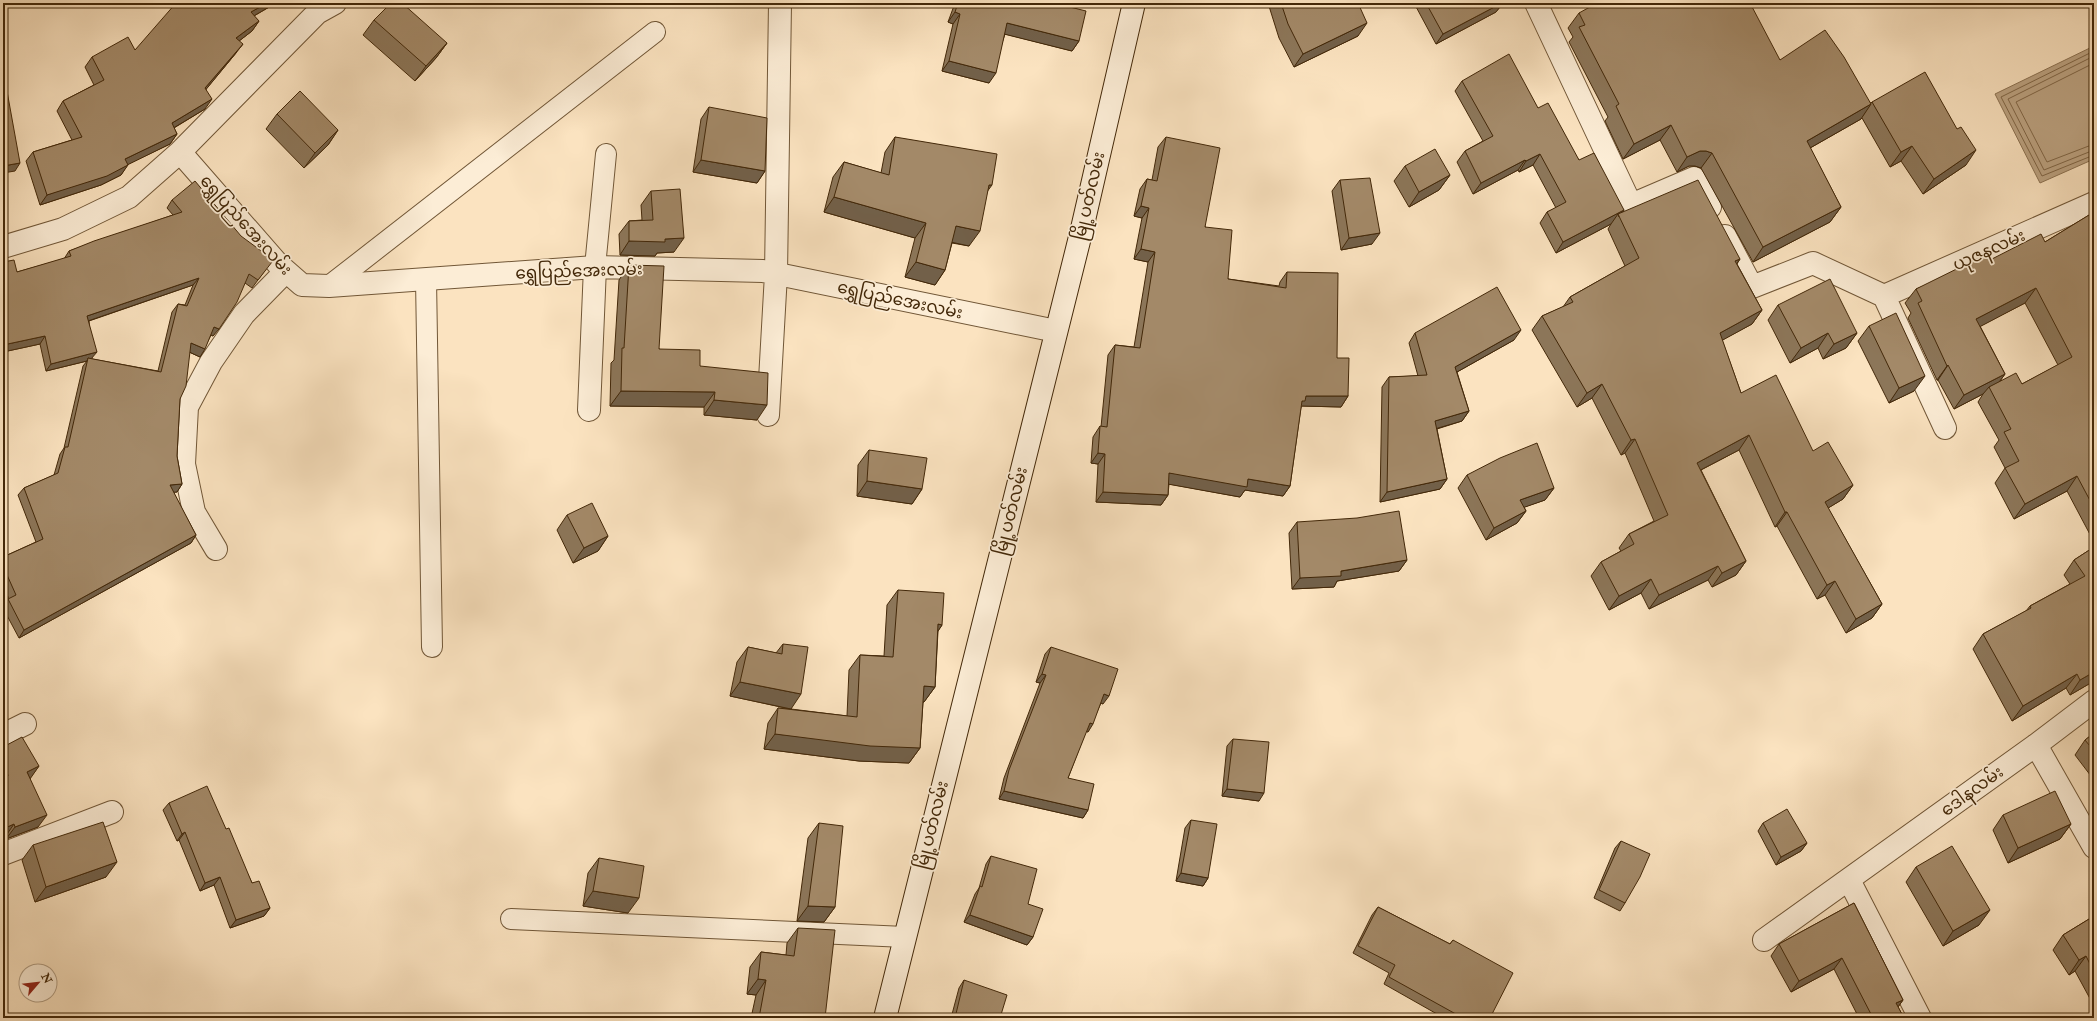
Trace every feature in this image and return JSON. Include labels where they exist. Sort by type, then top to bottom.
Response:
[{"type":"street","points":[[3,247],[63,229],[129,197],[180,152],[318,13],[335,3]]},
{"type":"street","points":[[768,415],[776,274],[780,3]]},
{"type":"street","name":"မြို့ပတ်လမ်း","points":[[884,1018],[1056,331],[1134,3]]},
{"type":"street","points":[[1536,3],[1631,205],[1694,178],[1752,287],[1813,263],[1884,296],[1945,428]]},
{"type":"street","name":"ရွှေပြည်အေးလမ်း","points":[[180,152],[286,271],[302,285],[329,286],[595,267],[763,271],[1056,331]]},
{"type":"street","name":"ယုဇနလမ်း","points":[[1884,296],[2092,208]]},
{"type":"street","points":[[589,410],[595,267]]},
{"type":"street","points":[[216,548],[194,512],[184,464],[187,407],[211,362],[244,314],[286,271]]},
{"type":"street","name":"ဒေါနလမ်း","points":[[1764,940],[2036,745],[2094,701]]},
{"type":"street","points":[[3,735],[25,724]]},
{"type":"street","points":[[2036,745],[2094,847]]},
{"type":"street","points":[[3,854],[112,812]]},
{"type":"street","points":[[1849,880],[1920,1018]]},
{"type":"lane","points":[[329,286],[655,32]]},
{"type":"lane","points":[[595,267],[606,154]]},
{"type":"lane","points":[[426,279],[432,647]]},
{"type":"lane","points":[[511,919],[905,937]]},
{"type":"water","points":[[2094,46],[2094,159],[2040,183],[1995,94]]},
{"type":"building","points":[[176,3],[195,3],[199,6],[203,3],[267,3],[251,12],[259,21],[236,38],[243,44],[205,88],[212,99],[172,123],[177,134],[125,159],[128,165],[107,176],[47,195],[33,152],[82,137],[63,101],[104,80],[92,57],[128,37],[135,50]]},
{"type":"building","points":[[391,3],[402,3],[447,43],[426,66],[374,20]]},
{"type":"building","points":[[958,3],[1054,3],[1086,11],[1079,41],[1007,23],[996,73],[949,61],[960,14],[955,12]]},
{"type":"building","points":[[1281,3],[1358,3],[1367,23],[1303,54],[1288,24]]},
{"type":"building","points":[[1426,3],[1502,3],[1443,34]]},
{"type":"building","points":[[1597,3],[1750,3],[1780,60],[1825,30],[1844,57],[1871,104],[1807,141],[1841,207],[1763,247],[1712,153],[1700,151],[1687,157],[1671,125],[1634,144],[1616,106],[1619,104],[1579,27],[1585,25],[1579,13]]},
{"type":"building","points":[[1509,54],[1538,108],[1548,103],[1579,160],[1594,153],[1624,210],[1563,242],[1547,212],[1566,202],[1540,154],[1526,161],[1525,160],[1481,183],[1465,151],[1493,136],[1462,81]]},
{"type":"building","points":[[1925,72],[1957,129],[1961,127],[1976,150],[1934,179],[1912,146],[1901,152],[1872,102]]},
{"type":"building","points":[[5,80],[20,163],[3,166],[3,81]]},
{"type":"building","points":[[300,91],[338,130],[315,153],[277,114]]},
{"type":"building","points":[[709,107],[767,118],[765,171],[701,160]]},
{"type":"building","points":[[895,137],[997,154],[992,185],[989,185],[980,231],[956,226],[945,270],[916,262],[926,223],[834,197],[844,162],[889,175]]},
{"type":"building","points":[[1166,137],[1220,148],[1205,227],[1232,230],[1228,279],[1286,288],[1287,272],[1338,273],[1337,358],[1349,358],[1348,396],[1306,396],[1305,401],[1302,401],[1290,486],[1248,479],[1247,487],[1169,473],[1168,495],[1103,492],[1105,454],[1098,453],[1100,426],[1107,427],[1115,345],[1140,348],[1155,252],[1141,249],[1149,208],[1141,206],[1147,179],[1157,181]]},
{"type":"building","points":[[1435,149],[1450,175],[1419,192],[1405,166]]},
{"type":"building","points":[[1370,178],[1380,233],[1349,238],[1340,180]]},
{"type":"building","points":[[1698,180],[1740,259],[1735,261],[1762,310],[1720,333],[1741,393],[1776,375],[1813,451],[1828,442],[1853,485],[1825,502],[1882,604],[1856,619],[1835,581],[1827,585],[1787,512],[1785,512],[1749,435],[1697,463],[1746,561],[1722,573],[1718,566],[1659,595],[1651,579],[1619,596],[1601,562],[1634,544],[1629,534],[1668,515],[1635,439],[1631,440],[1602,384],[1587,393],[1542,316],[1573,302],[1570,297],[1639,258],[1618,214]]},
{"type":"building","points":[[195,181],[241,236],[264,253],[272,262],[258,280],[249,274],[237,302],[219,329],[214,327],[205,349],[191,343],[186,386],[180,399],[177,456],[182,484],[170,485],[196,535],[24,630],[8,599],[16,595],[3,566],[3,557],[43,539],[24,488],[58,473],[65,447],[68,447],[88,358],[161,372],[178,304],[187,306],[199,278],[87,316],[97,352],[51,364],[45,336],[3,345],[3,262],[14,260],[17,272],[71,256],[69,251],[94,241],[182,212],[172,200]]},
{"type":"building","points":[[680,189],[684,238],[665,239],[665,242],[629,241],[629,221],[653,220],[651,191]]},
{"type":"building","points":[[2094,212],[2094,508],[2077,476],[2025,504],[2005,468],[2019,461],[2004,432],[2011,429],[1989,387],[2016,373],[2022,384],[2072,357],[2036,288],[1976,319],[2005,374],[1964,395],[1948,365],[1947,366],[1918,303],[1922,301],[1916,289],[1987,254],[1990,260],[2041,234],[2045,242]]},
{"type":"building","points":[[629,265],[664,266],[659,349],[700,350],[700,366],[768,373],[767,405],[714,400],[715,392],[621,391],[622,348],[624,348]]},
{"type":"building","points":[[1830,279],[1857,333],[1834,344],[1828,333],[1801,348],[1778,305]]},
{"type":"building","points":[[1497,287],[1521,330],[1455,367],[1469,411],[1435,421],[1447,479],[1387,492],[1389,377],[1427,375],[1415,333]]},
{"type":"building","points":[[1896,313],[1925,376],[1899,388],[1869,326]]},
{"type":"building","points":[[1537,443],[1554,488],[1520,500],[1526,511],[1494,528],[1467,475],[1500,458]]},
{"type":"building","points":[[869,450],[927,458],[922,489],[867,481]]},
{"type":"building","points":[[592,503],[608,536],[584,548],[567,515]]},
{"type":"building","points":[[1399,511],[1407,560],[1341,571],[1341,576],[1300,578],[1297,522],[1357,518]]},
{"type":"building","points":[[2094,547],[2094,672],[2080,680],[2077,674],[2023,706],[1983,634],[2085,576],[2074,560]]},
{"type":"building","points":[[898,590],[944,593],[942,625],[938,624],[935,687],[924,686],[920,748],[870,746],[775,734],[778,708],[857,717],[860,655],[893,657]]},
{"type":"building","points":[[783,644],[808,647],[801,694],[740,682],[748,647],[782,654]]},
{"type":"building","points":[[1051,647],[1118,669],[1109,696],[1104,694],[1093,724],[1090,723],[1068,778],[1094,784],[1088,810],[1004,791],[1009,770],[1046,675],[1042,674]]},
{"type":"building","points":[[2094,733],[2094,751],[2085,740]]},
{"type":"building","points":[[22,737],[39,766],[27,772],[47,815],[15,827],[14,824],[3,829],[3,779],[8,776],[3,760],[3,747]]},
{"type":"building","points":[[1233,739],[1269,742],[1264,793],[1227,789]]},
{"type":"building","points":[[207,786],[226,829],[229,828],[252,883],[259,881],[270,908],[236,920],[220,877],[205,883],[185,832],[182,834],[169,803]]},
{"type":"building","points":[[2055,791],[2071,824],[2018,848],[2003,815]]},
{"type":"building","points":[[1787,809],[1807,843],[1781,857],[1763,823]]},
{"type":"building","points":[[1191,820],[1217,824],[1208,878],[1181,873]]},
{"type":"building","points":[[103,822],[117,862],[46,887],[33,845]]},
{"type":"building","points":[[819,823],[843,826],[835,907],[808,906]]},
{"type":"building","points":[[1621,841],[1650,854],[1640,877],[1625,903],[1599,890]]},
{"type":"building","points":[[1952,846],[1990,910],[1953,931],[1916,867]]},
{"type":"building","points":[[991,856],[1037,869],[1028,904],[1043,909],[1033,937],[970,915],[980,886],[982,887]]},
{"type":"building","points":[[599,858],[644,866],[639,898],[593,891]]},
{"type":"building","points":[[1854,903],[1903,1000],[1896,1003],[1904,1018],[1873,1018],[1842,958],[1799,981],[1779,944]]},
{"type":"building","points":[[1378,907],[1450,944],[1453,940],[1513,973],[1490,1018],[1463,1018],[1389,977],[1395,965],[1358,946]]},
{"type":"building","points":[[2094,916],[2094,972],[2086,956],[2079,960],[2063,935]]},
{"type":"building","points":[[798,928],[835,930],[825,1018],[759,1018],[766,980],[758,979],[761,952],[794,956]]},
{"type":"building","points":[[964,980],[1007,995],[1000,1018],[955,1018]]}]
